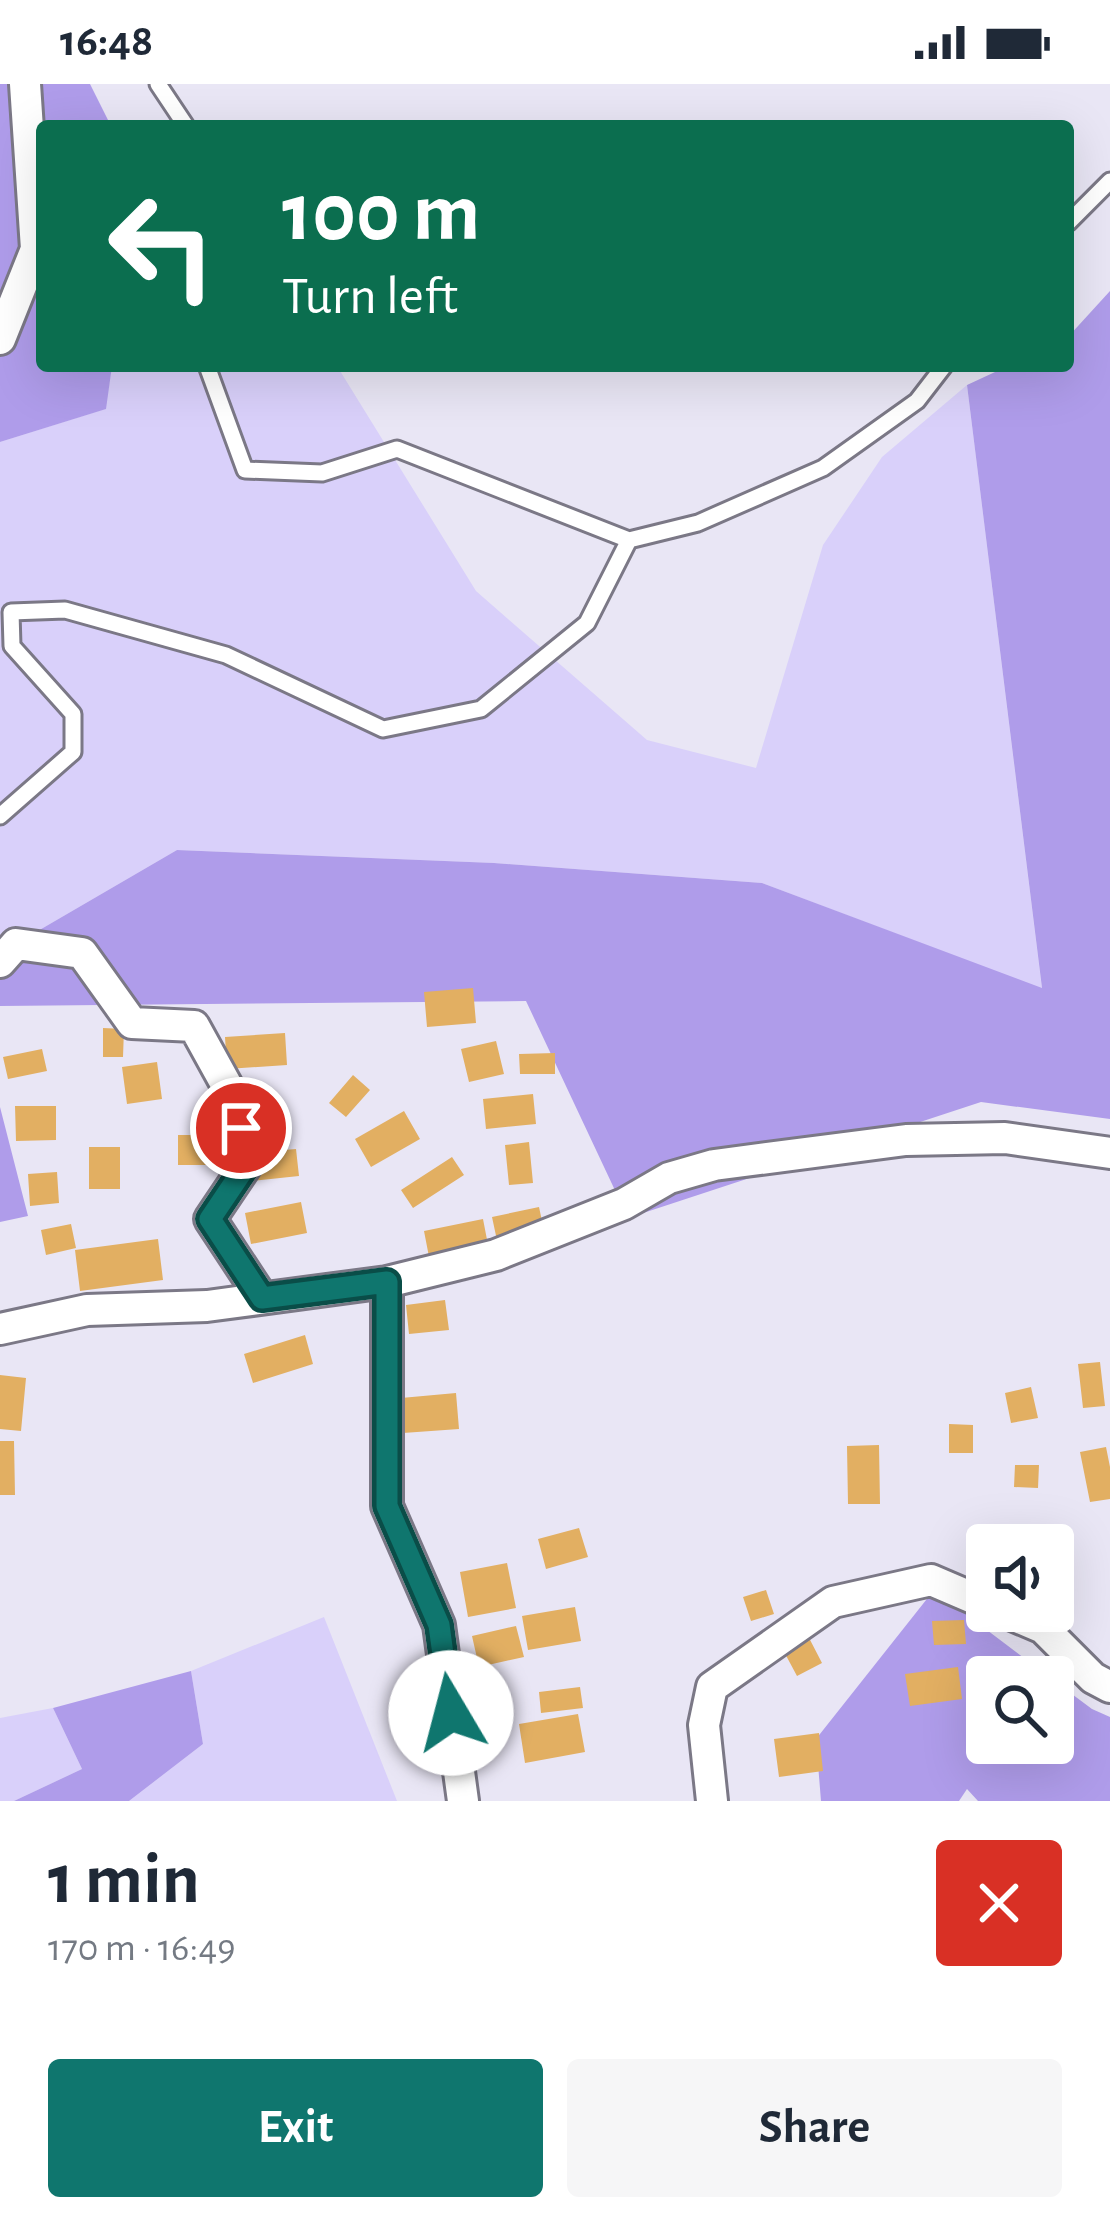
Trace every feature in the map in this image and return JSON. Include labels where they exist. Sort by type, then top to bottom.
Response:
[{"type":"street","points":[[0,339],[36,249],[25,84]]},
{"type":"street","points":[[0,962],[16,944],[82,953],[132,1023],[194,1026],[232,1095],[249,1161],[210,1219],[262,1298]]},
{"type":"street","points":[[0,1329],[87,1310],[207,1306],[387,1282],[496,1255],[624,1204],[669,1178],[714,1165],[906,1141],[1005,1138],[1110,1153]]},
{"type":"street","points":[[387,1282],[387,1506],[439,1625],[464,1801]]},
{"type":"street","points":[[712,1801],[704,1725],[712,1687],[832,1602],[931,1580],[966,1595]]},
{"type":"street","points":[[1046,1632],[1093,1678],[1110,1687]]},
{"type":"lane","points":[[158,84],[182,120]]},
{"type":"lane","points":[[1074,217],[1110,181]]},
{"type":"lane","points":[[209,372],[245,470],[322,473],[397,449],[629,540],[698,524],[823,468],[916,401],[939,372]]},
{"type":"lane","points":[[0,816],[73,752],[73,714],[12,646],[11,612],[65,610],[226,655],[382,729],[482,709],[587,623],[629,540]]},
{"type":"shaded area","points":[[0,84],[90,84],[108,120],[36,120],[36,372],[111,372],[106,409],[0,442]]},
{"type":"shaded area","points":[[1110,291],[1110,1119],[981,1102],[628,1218],[526,1001],[0,1006],[0,953],[177,850],[494,863],[762,883],[1042,988],[967,385],[995,372],[1074,372],[1074,330]]},
{"type":"shaded area","points":[[111,372],[341,372],[476,591],[647,740],[756,768],[823,545],[882,457],[967,385],[1042,989],[762,883],[494,863],[177,850],[0,953],[0,442],[105,409]]},
{"type":"shaded area","points":[[0,1107],[28,1216],[0,1222]]},
{"type":"shaded area","points":[[934,1590],[966,1614],[966,1632],[990,1632],[1021,1656],[966,1656],[966,1764],[1074,1764],[1074,1696],[1110,1717],[1110,1801],[978,1801],[967,1789],[959,1801],[821,1801],[816,1739]]},
{"type":"shaded area","points":[[324,1617],[397,1801],[129,1801],[203,1744],[191,1671]]},
{"type":"shaded area","points":[[191,1671],[203,1744],[129,1801],[14,1801],[82,1769],[53,1708]]},
{"type":"shaded area","points":[[53,1708],[82,1769],[14,1801],[0,1801],[0,1718]]},
{"type":"building","points":[[473,988],[476,1023],[427,1027],[424,992]]},
{"type":"building","points":[[103,1028],[124,1029],[123,1057],[103,1057]]},
{"type":"building","points":[[285,1033],[287,1065],[227,1069],[225,1037]]},
{"type":"building","points":[[496,1041],[504,1074],[469,1082],[461,1049]]},
{"type":"building","points":[[42,1049],[47,1071],[8,1079],[3,1057]]},
{"type":"building","points":[[555,1053],[555,1074],[520,1074],[519,1054]]},
{"type":"building","points":[[157,1062],[162,1099],[127,1104],[122,1067]]},
{"type":"building","points":[[353,1075],[370,1090],[346,1117],[329,1103]]},
{"type":"building","points":[[533,1094],[536,1124],[486,1129],[483,1099]]},
{"type":"building","points":[[15,1106],[56,1106],[56,1140],[16,1141]]},
{"type":"building","points":[[404,1111],[420,1139],[371,1167],[355,1139]]},
{"type":"building","points":[[178,1135],[207,1135],[208,1165],[178,1165]]},
{"type":"building","points":[[529,1142],[533,1183],[509,1185],[505,1145]]},
{"type":"building","points":[[89,1147],[120,1147],[120,1189],[89,1189]]},
{"type":"building","points":[[296,1149],[299,1176],[252,1181],[249,1153]]},
{"type":"building","points":[[452,1157],[464,1175],[413,1208],[401,1190]]},
{"type":"building","points":[[57,1172],[59,1203],[30,1206],[28,1174]]},
{"type":"building","points":[[301,1202],[307,1233],[251,1244],[245,1213]]},
{"type":"building","points":[[539,1207],[545,1235],[498,1245],[492,1217]]},
{"type":"building","points":[[483,1219],[489,1250],[430,1262],[424,1231]]},
{"type":"building","points":[[71,1224],[76,1248],[46,1255],[41,1230]]},
{"type":"building","points":[[158,1239],[163,1280],[80,1291],[75,1250]]},
{"type":"building","points":[[445,1300],[449,1330],[409,1334],[406,1305]]},
{"type":"building","points":[[305,1335],[313,1364],[253,1383],[244,1354]]},
{"type":"building","points":[[1100,1362],[1105,1406],[1083,1408],[1078,1364]]},
{"type":"building","points":[[0,1375],[26,1378],[21,1431],[0,1429]]},
{"type":"building","points":[[1031,1387],[1038,1418],[1011,1423],[1005,1393]]},
{"type":"building","points":[[456,1393],[459,1429],[403,1433],[401,1398]]},
{"type":"building","points":[[949,1424],[973,1425],[973,1453],[949,1453]]},
{"type":"building","points":[[0,1441],[14,1441],[15,1495],[0,1495]]},
{"type":"building","points":[[879,1445],[880,1504],[848,1504],[847,1446]]},
{"type":"building","points":[[1106,1447],[1110,1499],[1090,1502],[1080,1452]]},
{"type":"building","points":[[1015,1465],[1039,1465],[1038,1488],[1014,1487]]},
{"type":"building","points":[[579,1528],[588,1557],[546,1569],[538,1539]]},
{"type":"building","points":[[507,1563],[516,1608],[468,1617],[460,1572]]},
{"type":"building","points":[[766,1590],[774,1614],[751,1621],[743,1597]]},
{"type":"building","points":[[575,1607],[581,1641],[528,1650],[522,1616]]},
{"type":"building","points":[[964,1620],[966,1644],[934,1645],[932,1621]]},
{"type":"building","points":[[516,1626],[524,1657],[479,1667],[472,1636]]},
{"type":"building","points":[[807,1634],[822,1663],[797,1676],[782,1648]]},
{"type":"building","points":[[958,1667],[962,1699],[910,1706],[905,1674]]},
{"type":"building","points":[[580,1687],[583,1708],[541,1713],[539,1692]]},
{"type":"building","points":[[578,1714],[585,1752],[525,1763],[519,1724]]},
{"type":"building","points":[[819,1733],[823,1771],[779,1777],[774,1739]]},
{"type":"route","points":[[241,1128],[249,1161],[210,1219],[262,1298],[387,1282],[387,1506],[439,1625],[451,1713]]}]
